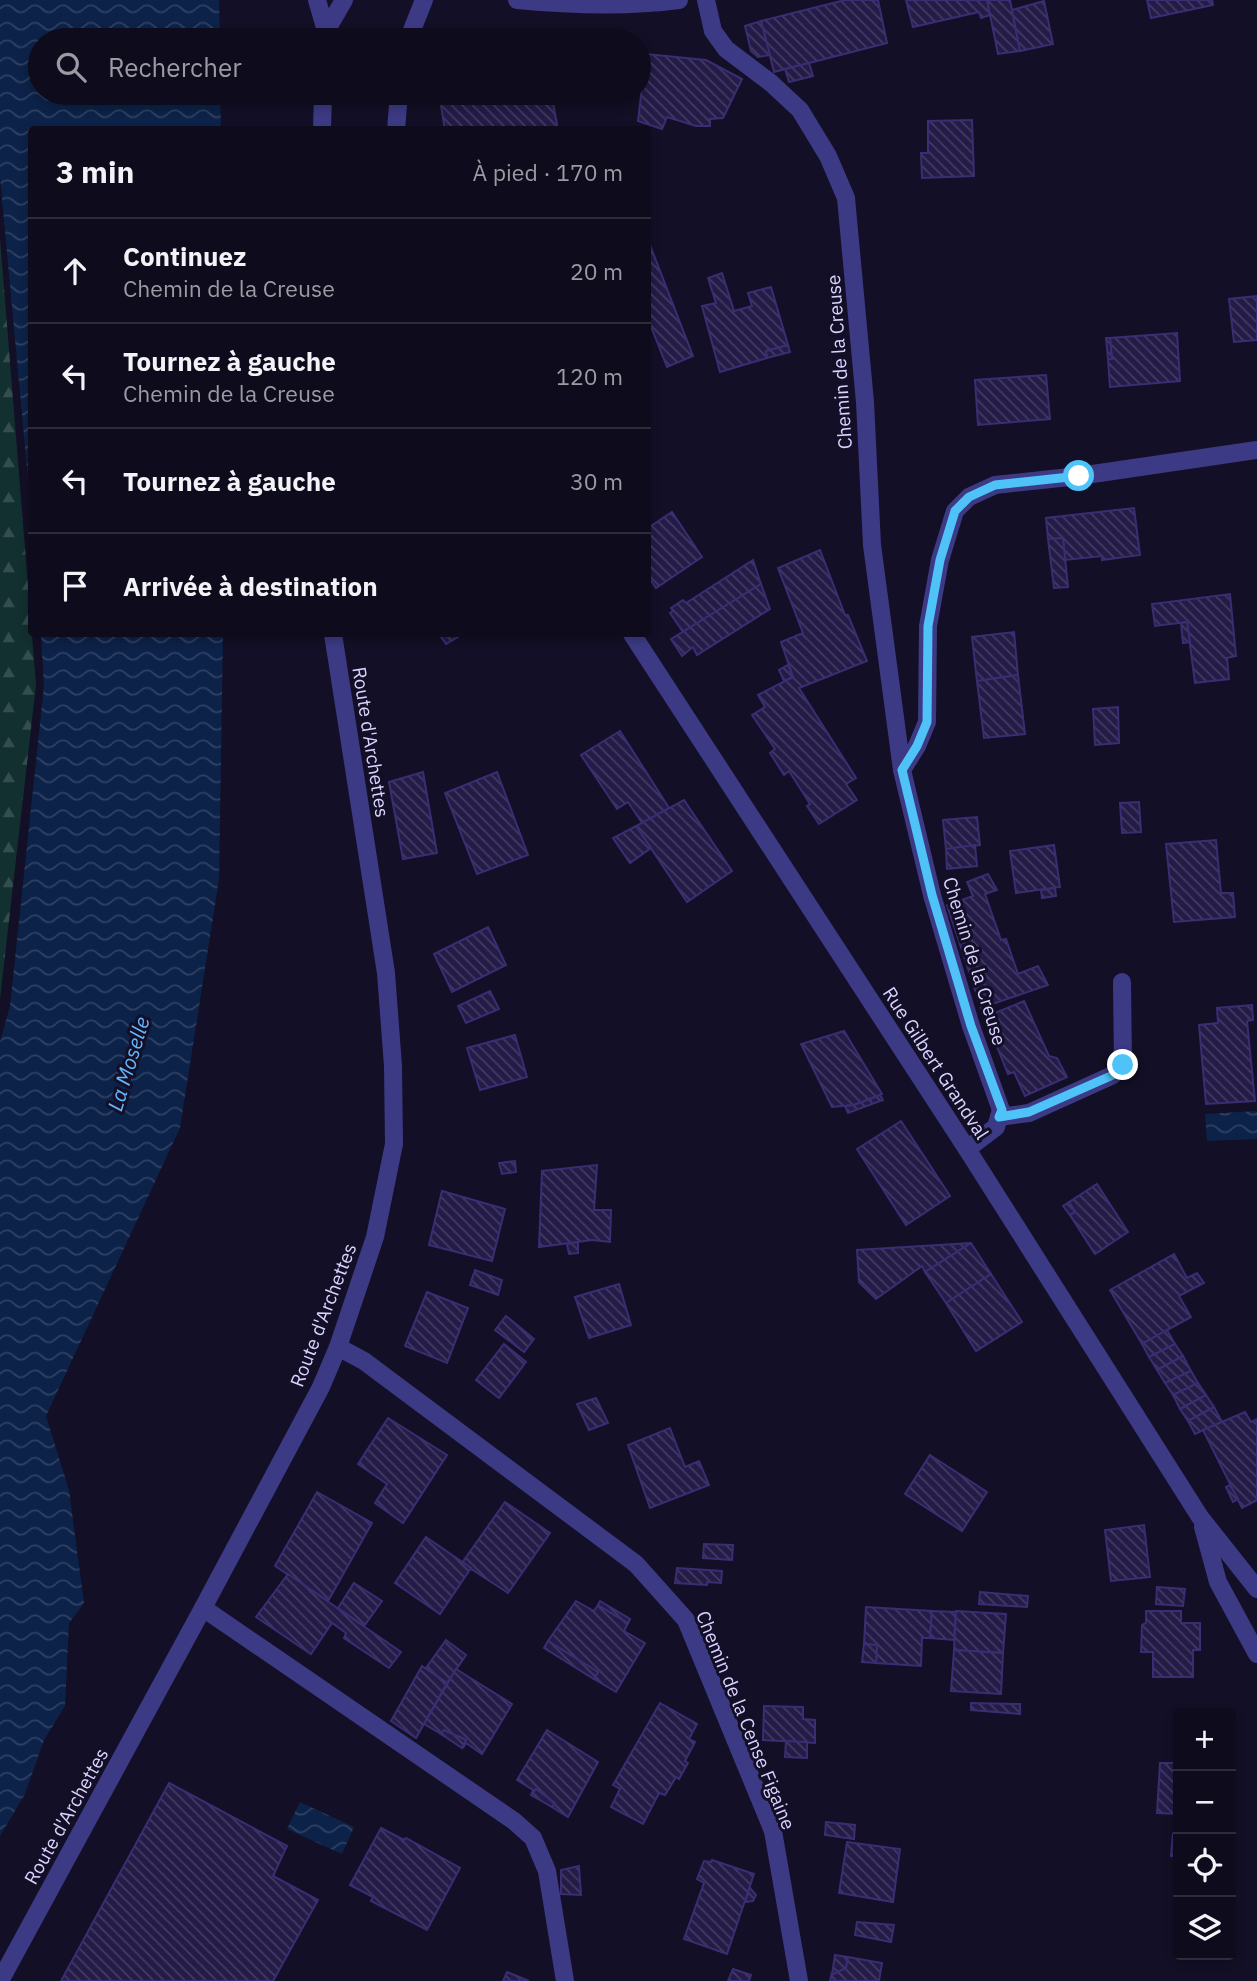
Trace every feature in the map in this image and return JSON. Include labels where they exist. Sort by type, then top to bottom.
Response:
[{"type":"street","points":[[317,0],[324,28]]},
{"type":"street","points":[[330,28],[344,0]]},
{"type":"street","points":[[413,28],[424,0]]},
{"type":"street","points":[[517,0],[562,4],[650,4],[679,0]]},
{"type":"street","name":"Chemin de la Creuse","points":[[706,0],[713,31],[726,49],[771,83],[800,110],[828,156],[846,198],[864,402],[872,545],[885,660],[902,770],[932,895],[971,1026],[1002,1110],[999,1117]]},
{"type":"street","points":[[322,126],[323,105]]},
{"type":"street","points":[[396,126],[398,105]]},
{"type":"street","points":[[902,770],[917,746],[927,722],[928,626],[940,560],[955,511],[969,497],[995,485],[1079,476],[1257,450]]},
{"type":"street","name":"Route d'Archettes","points":[[0,1981],[321,1387],[338,1347],[375,1237],[394,1144],[393,1066],[386,973],[333,637]]},
{"type":"street","name":"Rue Gilbert Grandval","points":[[634,637],[967,1149],[1200,1517],[1257,1589]]},
{"type":"street","points":[[967,1149],[996,1127],[999,1117],[1029,1112],[1113,1075],[1123,1065],[1122,982]]},
{"type":"street","name":"Chemin de la Cense Figaine","points":[[338,1347],[364,1361],[636,1564],[686,1620],[773,1831],[799,1981]]},
{"type":"street","name":"Rue Gilbert Grandval","points":[[1200,1517],[1218,1582],[1257,1654]]},
{"type":"street","points":[[203,1608],[514,1821],[533,1838],[547,1871],[565,1981]]},
{"type":"green space","points":[[0,238],[28,586],[28,637],[32,637],[36,685],[0,999]]},
{"type":"water","points":[[0,0],[219,0],[220,28],[28,28],[28,105],[220,105],[221,126],[28,126],[28,480],[0,177]]},
{"type":"water","name":"La Moselle","points":[[41,637],[223,637],[219,879],[180,1128],[46,1416],[69,1490],[84,1603],[69,1623],[65,1706],[44,1740],[25,1794],[0,1836],[0,1042],[10,1006],[44,686]]},
{"type":"water","points":[[1257,1111],[1257,1139],[1207,1141],[1205,1114]]},
{"type":"water","points":[[300,1802],[354,1827],[342,1854],[287,1829]]},
{"type":"building","points":[[845,0],[878,0],[887,43],[774,72],[761,21]]},
{"type":"building","points":[[906,0],[987,0],[990,15],[981,18],[979,12],[913,27]]},
{"type":"building","points":[[987,0],[1010,0],[1020,51],[998,54]]},
{"type":"building","points":[[1147,0],[1212,0],[1213,5],[1151,18]]},
{"type":"building","points":[[1044,1],[1053,44],[1020,51],[1012,10]]},
{"type":"building","points":[[761,21],[770,55],[758,57],[751,51],[745,26]]},
{"type":"building","points":[[651,54],[706,60],[742,79],[723,118],[710,119],[710,126],[696,126],[667,117],[662,129],[638,121],[640,105],[651,105]]},
{"type":"building","points":[[809,63],[813,76],[789,82],[785,69]]},
{"type":"building","points":[[441,105],[553,105],[557,126],[444,126]]},
{"type":"building","points":[[972,120],[974,176],[922,178],[921,153],[928,153],[928,121]]},
{"type":"building","points":[[651,248],[693,356],[667,367],[651,327]]},
{"type":"building","points":[[722,273],[734,311],[752,306],[748,293],[771,287],[788,345],[766,351],[767,358],[720,372],[702,306],[716,303],[708,278]]},
{"type":"building","points":[[1257,296],[1257,340],[1234,342],[1229,299]]},
{"type":"building","points":[[1177,333],[1180,381],[1110,387],[1110,338]]},
{"type":"building","points":[[1106,338],[1110,338],[1112,359],[1108,359]]},
{"type":"building","points":[[788,345],[790,352],[767,358],[766,351]]},
{"type":"building","points":[[1046,375],[1050,419],[978,425],[975,380]]},
{"type":"building","points":[[1134,508],[1140,555],[1102,560],[1102,556],[1065,560],[1063,538],[1048,539],[1046,518]]},
{"type":"building","points":[[672,512],[702,557],[656,588],[651,580],[651,526]]},
{"type":"building","points":[[1063,538],[1068,587],[1054,588],[1048,539]]},
{"type":"building","points":[[820,550],[845,615],[848,615],[867,661],[799,688],[856,778],[846,784],[857,800],[819,824],[789,771],[784,775],[770,753],[775,749],[752,715],[765,707],[758,695],[793,677],[781,642],[803,633],[778,568]]},
{"type":"building","points":[[753,560],[761,584],[683,632],[670,613],[673,611],[671,608],[683,600],[686,603]]},
{"type":"building","points":[[761,584],[770,609],[697,655],[693,647],[682,656],[671,639]]},
{"type":"building","points":[[1230,594],[1236,656],[1227,658],[1229,679],[1195,683],[1187,622],[1155,626],[1152,604]]},
{"type":"building","points":[[1187,622],[1190,642],[1183,643],[1181,623]]},
{"type":"building","points":[[1014,632],[1018,675],[977,681],[972,637]]},
{"type":"building","points":[[441,637],[458,637],[446,644]]},
{"type":"building","points":[[788,665],[793,677],[784,681],[779,670]]},
{"type":"building","points":[[1018,675],[1025,734],[984,738],[977,681]]},
{"type":"building","points":[[1118,707],[1119,743],[1095,745],[1093,709]]},
{"type":"building","points":[[620,731],[669,808],[642,823],[628,802],[617,809],[581,755]]},
{"type":"building","points":[[423,772],[437,853],[403,859],[389,782]]},
{"type":"building","points":[[497,772],[528,855],[477,874],[445,793]]},
{"type":"building","points":[[684,800],[732,871],[687,902],[636,826]]},
{"type":"building","points":[[1139,802],[1141,832],[1122,833],[1120,803]]},
{"type":"building","points":[[977,817],[980,845],[946,849],[943,820]]},
{"type":"building","points":[[636,826],[651,848],[630,863],[613,838]]},
{"type":"building","points":[[1216,840],[1221,893],[1233,893],[1235,917],[1174,922],[1166,844]]},
{"type":"building","points":[[975,845],[977,866],[947,869],[946,849]]},
{"type":"building","points":[[1054,845],[1060,887],[1016,893],[1010,851]]},
{"type":"building","points":[[988,874],[997,890],[985,894],[1001,940],[1006,939],[1018,974],[1038,966],[1048,985],[981,1008],[947,905],[973,896],[967,882]]},
{"type":"building","points":[[1055,888],[1056,896],[1042,898],[1041,890]]},
{"type":"building","points":[[488,927],[506,965],[452,992],[434,954]]},
{"type":"building","points":[[490,991],[499,1009],[466,1023],[458,1006]]},
{"type":"building","points":[[1024,1001],[1049,1056],[1057,1058],[1067,1077],[1025,1096],[1014,1072],[1008,1074],[985,1017]]},
{"type":"building","points":[[1252,1005],[1253,1020],[1247,1021],[1255,1101],[1206,1104],[1199,1025],[1218,1023],[1217,1008]]},
{"type":"building","points":[[844,1031],[882,1094],[854,1105],[832,1107],[801,1044]]},
{"type":"building","points":[[515,1035],[527,1077],[480,1090],[467,1048]]},
{"type":"building","points":[[880,1095],[883,1100],[872,1104],[870,1099]]},
{"type":"building","points":[[870,1099],[872,1104],[848,1113],[845,1106]]},
{"type":"building","points":[[901,1121],[950,1196],[906,1225],[857,1149]]},
{"type":"building","points":[[515,1161],[516,1172],[502,1174],[499,1163]]},
{"type":"building","points":[[597,1165],[594,1210],[611,1210],[610,1242],[592,1240],[539,1247],[542,1171]]},
{"type":"building","points":[[1097,1184],[1128,1232],[1095,1254],[1070,1215],[1075,1212],[1069,1202]]},
{"type":"building","points":[[442,1191],[505,1209],[492,1261],[429,1245]]},
{"type":"building","points":[[1069,1202],[1075,1212],[1070,1215],[1063,1206]]},
{"type":"building","points":[[578,1242],[578,1253],[569,1254],[567,1244]]},
{"type":"building","points":[[971,1243],[925,1272],[922,1266],[876,1299],[859,1282],[857,1250]]},
{"type":"building","points":[[971,1243],[991,1274],[946,1303],[925,1272]]},
{"type":"building","points":[[1174,1254],[1187,1278],[1197,1273],[1204,1283],[1179,1296],[1191,1317],[1142,1344],[1110,1290]]},
{"type":"building","points":[[475,1270],[502,1280],[498,1295],[470,1285]]},
{"type":"building","points":[[991,1274],[1022,1322],[976,1351],[946,1303]]},
{"type":"building","points":[[619,1284],[631,1325],[589,1338],[575,1297]]},
{"type":"building","points":[[427,1292],[468,1308],[447,1363],[405,1346]]},
{"type":"building","points":[[506,1316],[534,1339],[524,1352],[495,1330]]},
{"type":"building","points":[[1167,1330],[1175,1344],[1149,1357],[1142,1344]]},
{"type":"building","points":[[504,1344],[526,1362],[499,1398],[476,1380]]},
{"type":"building","points":[[1175,1344],[1183,1356],[1157,1370],[1149,1357]]},
{"type":"building","points":[[1183,1356],[1191,1371],[1165,1383],[1157,1370]]},
{"type":"building","points":[[1191,1371],[1198,1383],[1173,1395],[1165,1383]]},
{"type":"building","points":[[1198,1383],[1206,1395],[1180,1409],[1173,1395]]},
{"type":"building","points":[[1206,1395],[1214,1407],[1188,1421],[1180,1409]]},
{"type":"building","points":[[596,1398],[608,1423],[589,1430],[577,1404]]},
{"type":"building","points":[[1214,1407],[1222,1422],[1195,1434],[1188,1421]]},
{"type":"building","points":[[1245,1412],[1251,1422],[1257,1419],[1257,1500],[1242,1508],[1203,1430]]},
{"type":"building","points":[[388,1418],[447,1455],[403,1523],[375,1503],[387,1484],[358,1464]]},
{"type":"building","points":[[670,1428],[685,1467],[699,1461],[709,1485],[650,1508],[628,1445]]},
{"type":"building","points":[[930,1455],[987,1492],[962,1531],[905,1494]]},
{"type":"building","points":[[1230,1485],[1238,1499],[1233,1502],[1226,1487]]},
{"type":"building","points":[[317,1492],[372,1523],[328,1601],[275,1566]]},
{"type":"building","points":[[505,1502],[550,1533],[508,1593],[462,1563]]},
{"type":"building","points":[[1144,1525],[1150,1577],[1111,1581],[1105,1530]]},
{"type":"building","points":[[426,1537],[471,1568],[440,1614],[395,1583]]},
{"type":"building","points":[[704,1544],[733,1545],[732,1560],[703,1558]]},
{"type":"building","points":[[677,1568],[722,1571],[721,1583],[675,1583]]},
{"type":"building","points":[[288,1574],[401,1652],[389,1668],[344,1638],[346,1633],[332,1623],[311,1654],[256,1617]]},
{"type":"building","points":[[354,1583],[382,1601],[364,1626],[338,1608]]},
{"type":"building","points":[[1157,1587],[1185,1589],[1183,1606],[1156,1604]]},
{"type":"building","points":[[980,1592],[1028,1596],[1027,1607],[979,1604]]},
{"type":"building","points":[[576,1601],[594,1611],[598,1605],[628,1623],[624,1631],[645,1643],[616,1692],[594,1679],[598,1672],[548,1641]]},
{"type":"building","points":[[600,1601],[630,1619],[628,1623],[598,1605]]},
{"type":"building","points":[[866,1607],[932,1611],[930,1638],[922,1638],[921,1666],[876,1663],[877,1645],[864,1644]]},
{"type":"building","points":[[932,1611],[956,1612],[954,1640],[930,1638]]},
{"type":"building","points":[[956,1611],[1006,1614],[1003,1653],[954,1650]]},
{"type":"building","points":[[1146,1611],[1181,1611],[1181,1623],[1200,1623],[1200,1650],[1193,1650],[1193,1677],[1153,1677],[1153,1652],[1141,1652],[1142,1625],[1146,1623]]},
{"type":"building","points":[[446,1640],[466,1655],[447,1683],[426,1668]]},
{"type":"building","points":[[548,1641],[598,1672],[594,1679],[544,1648]]},
{"type":"building","points":[[864,1644],[877,1645],[876,1663],[862,1662]]},
{"type":"building","points":[[954,1650],[1003,1653],[1001,1694],[951,1691]]},
{"type":"building","points":[[422,1666],[447,1683],[416,1738],[391,1721]]},
{"type":"building","points":[[456,1669],[512,1704],[482,1754],[466,1743],[463,1748],[466,1740],[444,1730],[441,1734],[424,1724]]},
{"type":"building","points":[[660,1703],[697,1724],[689,1739],[695,1742],[679,1779],[676,1777],[665,1795],[659,1793],[643,1824],[611,1807],[620,1789],[613,1785]]},
{"type":"building","points":[[971,1703],[1020,1704],[1020,1714],[971,1710]]},
{"type":"building","points":[[764,1706],[803,1707],[803,1719],[815,1720],[815,1743],[763,1740]]},
{"type":"building","points":[[444,1730],[466,1740],[462,1748],[441,1734]]},
{"type":"building","points":[[547,1730],[598,1762],[568,1817],[552,1807],[555,1803],[542,1795],[543,1793],[536,1789],[531,1795],[533,1790],[517,1780]]},
{"type":"building","points":[[786,1741],[807,1742],[807,1758],[785,1757]]},
{"type":"building","points":[[1160,1763],[1173,1763],[1173,1814],[1157,1813]]},
{"type":"building","points":[[169,1783],[287,1846],[273,1876],[318,1900],[273,1981],[61,1981]]},
{"type":"building","points":[[536,1789],[555,1803],[552,1807],[531,1795]]},
{"type":"building","points":[[826,1822],[855,1825],[854,1839],[825,1835]]},
{"type":"building","points":[[381,1828],[404,1840],[406,1838],[460,1868],[427,1930],[371,1901],[373,1897],[350,1885]]},
{"type":"building","points":[[847,1842],[900,1849],[893,1902],[839,1893]]},
{"type":"building","points":[[712,1860],[754,1874],[727,1954],[684,1939],[704,1883],[697,1879],[704,1861]]},
{"type":"building","points":[[579,1866],[581,1895],[561,1894],[561,1870]]},
{"type":"building","points":[[750,1888],[756,1895],[753,1901],[745,1902]]},
{"type":"building","points":[[857,1922],[894,1925],[891,1942],[855,1935]]},
{"type":"building","points":[[835,1955],[848,1957],[846,1968],[832,1975]]},
{"type":"building","points":[[848,1957],[882,1963],[879,1981],[830,1981],[832,1972],[832,1975],[846,1968]]},
{"type":"building","points":[[733,1969],[751,1975],[749,1981],[728,1981]]},
{"type":"building","points":[[507,1972],[529,1981],[503,1981]]},
{"type":"route","points":[[1079,476],[995,485],[969,497],[955,511],[940,560],[928,626],[927,722],[917,746],[902,770],[932,895],[971,1026],[1002,1110],[999,1117],[1029,1112],[1113,1075],[1123,1065]]}]
